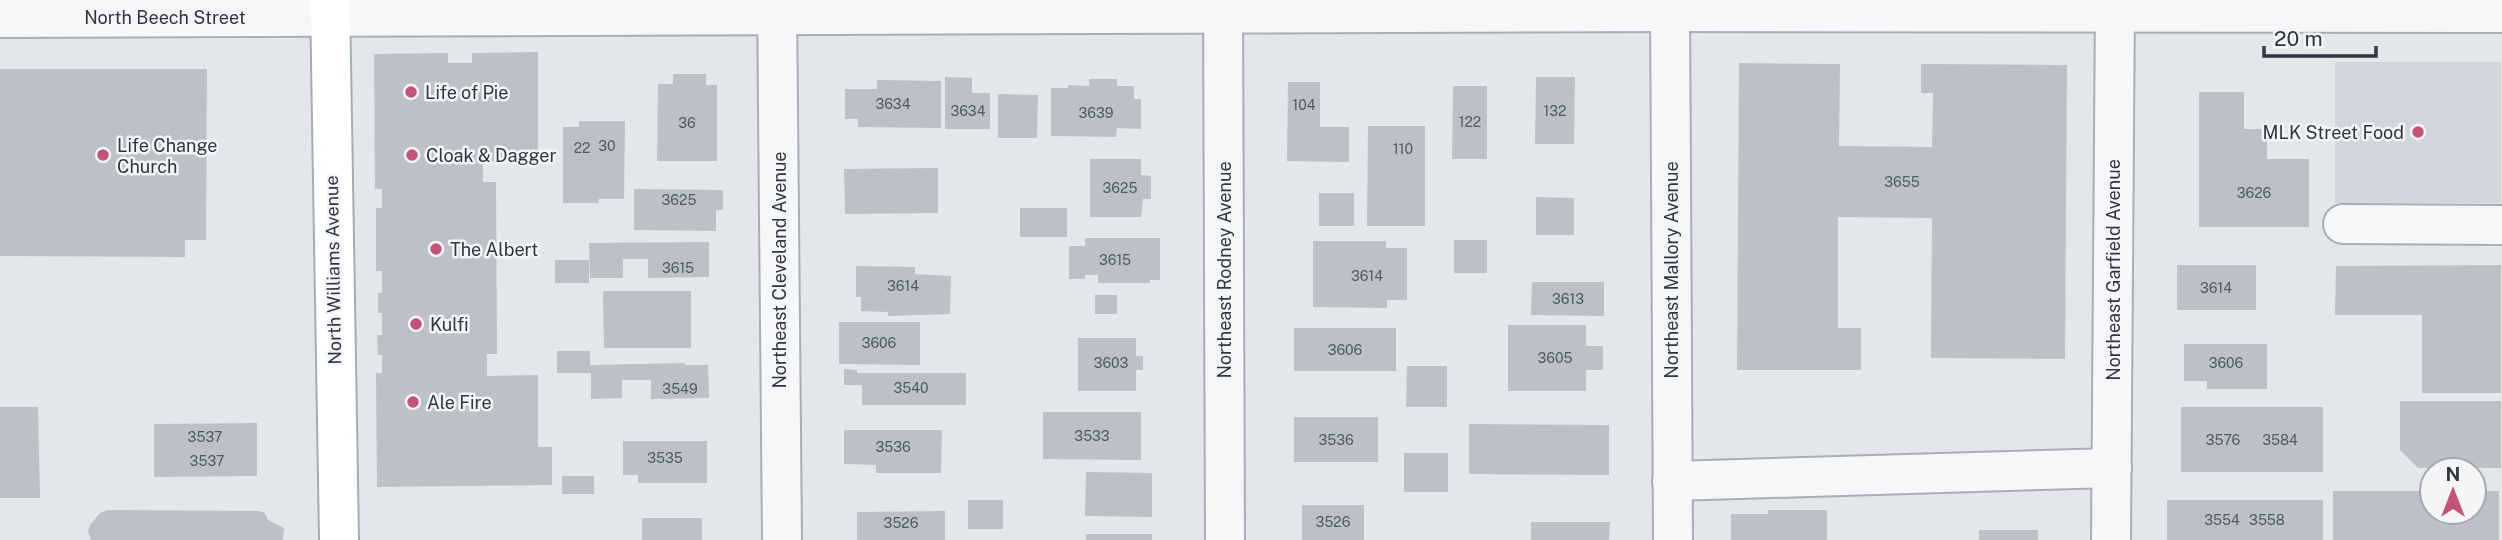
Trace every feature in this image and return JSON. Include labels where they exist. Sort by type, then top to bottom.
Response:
[{"type":"main road","name":"North Williams Avenue","points":[[330,8],[339,540]]},
{"type":"street","name":"Northeast Mallory Avenue","points":[[1670,6],[1673,540]]},
{"type":"street","name":"North Beech Street","points":[[0,18],[60,9],[777,7],[2115,6],[2502,13]]},
{"type":"street","name":"Northeast Garfield Avenue","points":[[2112,540],[2115,6]]},
{"type":"street","name":"Northeast Cleveland Avenue","points":[[777,7],[782,540]]},
{"type":"street","name":"Northeast Rodney Avenue","points":[[1223,7],[1225,540]]},
{"type":"street","points":[[2343,224],[2502,225]]},
{"type":"street","points":[[1672,481],[2112,468]]},
{"type":"shaded area","name":"MLK Street Food","points":[[2335,62],[2501,62],[2501,203],[2335,203]]},
{"type":"building","name":"The Albert","points":[[538,52],[538,161],[483,162],[483,182],[496,182],[497,354],[487,354],[487,376],[538,375],[538,447],[552,447],[552,485],[377,487],[376,373],[382,373],[382,355],[378,355],[377,335],[382,335],[378,293],[382,293],[382,271],[376,271],[376,208],[382,208],[382,189],[375,189],[374,54],[448,53],[448,63],[472,63],[472,53]]},
{"type":"building","points":[[1739,63],[1840,64],[1839,146],[1932,147],[1933,93],[1921,93],[1921,64],[2067,65],[2065,359],[1931,358],[1932,218],[1838,217],[1838,328],[1861,328],[1861,370],[1737,370]]},
{"type":"building","name":"Life Change Church","points":[[0,69],[207,69],[206,240],[185,240],[185,257],[0,256]]},
{"type":"building","points":[[673,74],[706,74],[706,85],[717,85],[717,161],[657,161],[658,84],[673,84]]},
{"type":"building","points":[[945,77],[972,78],[972,93],[990,93],[990,129],[945,129]]},
{"type":"building","points":[[1536,77],[1575,77],[1574,144],[1535,144]]},
{"type":"building","points":[[1089,79],[1117,79],[1117,86],[1134,86],[1134,99],[1141,99],[1141,129],[1117,128],[1116,137],[1051,136],[1051,88],[1068,88],[1068,85],[1089,86]]},
{"type":"building","points":[[877,80],[941,81],[941,128],[858,127],[858,119],[845,119],[845,89],[877,89]]},
{"type":"building","points":[[1288,82],[1320,82],[1320,127],[1349,127],[1349,162],[1287,161]]},
{"type":"building","points":[[1453,86],[1487,86],[1487,159],[1452,159]]},
{"type":"building","points":[[2199,92],[2244,92],[2244,129],[2267,129],[2267,159],[2309,159],[2309,227],[2199,227]]},
{"type":"building","points":[[998,94],[1038,95],[1037,138],[998,138]]},
{"type":"building","points":[[579,121],[625,121],[624,199],[599,199],[598,203],[563,203],[563,127],[579,127]]},
{"type":"building","points":[[1368,126],[1425,126],[1425,226],[1367,226]]},
{"type":"building","points":[[1090,159],[1141,159],[1141,175],[1151,176],[1151,199],[1143,199],[1141,217],[1090,217]]},
{"type":"building","points":[[938,168],[938,213],[845,214],[844,169]]},
{"type":"building","points":[[634,189],[723,190],[723,210],[716,210],[716,231],[634,230]]},
{"type":"building","points":[[1319,193],[1354,193],[1354,226],[1319,226]]},
{"type":"building","points":[[1536,197],[1574,198],[1574,235],[1536,235]]},
{"type":"building","points":[[1020,208],[1067,208],[1067,237],[1020,237]]},
{"type":"building","points":[[1085,238],[1160,238],[1160,280],[1150,280],[1150,283],[1098,283],[1098,275],[1085,275],[1085,279],[1069,279],[1069,246],[1085,246]]},
{"type":"building","points":[[1454,240],[1487,240],[1487,273],[1454,273]]},
{"type":"building","points":[[1313,241],[1386,241],[1386,248],[1407,248],[1407,300],[1387,300],[1387,308],[1313,307]]},
{"type":"building","points":[[709,242],[709,277],[648,278],[648,259],[623,259],[623,278],[590,278],[589,243]]},
{"type":"building","points":[[555,260],[589,260],[589,283],[555,283]]},
{"type":"building","points":[[2177,265],[2256,265],[2256,310],[2177,310]]},
{"type":"building","points":[[2501,265],[2501,393],[2422,393],[2422,315],[2335,315],[2336,266]]},
{"type":"building","points":[[856,266],[915,267],[915,274],[951,276],[950,314],[888,316],[888,312],[861,311],[861,297],[856,297]]},
{"type":"building","points":[[1532,282],[1604,282],[1604,316],[1531,315]]},
{"type":"building","points":[[603,291],[691,291],[691,348],[604,348]]},
{"type":"building","points":[[1095,295],[1117,295],[1117,314],[1095,314]]},
{"type":"building","points":[[839,322],[920,322],[920,365],[839,364]]},
{"type":"building","points":[[1508,325],[1586,325],[1586,346],[1603,346],[1603,370],[1586,370],[1586,391],[1508,391]]},
{"type":"building","points":[[1294,328],[1396,328],[1396,371],[1294,371]]},
{"type":"building","points":[[1078,338],[1136,338],[1136,356],[1143,356],[1143,370],[1136,370],[1136,391],[1078,391]]},
{"type":"building","points":[[2184,344],[2267,344],[2267,389],[2207,389],[2207,381],[2184,381]]},
{"type":"building","points":[[557,351],[590,351],[590,365],[708,365],[709,398],[651,399],[651,380],[622,380],[622,398],[591,399],[591,373],[557,373]]},
{"type":"building","points":[[1407,366],[1447,366],[1447,407],[1406,407]]},
{"type":"building","points":[[844,369],[857,370],[857,373],[966,373],[966,405],[862,405],[862,385],[844,385]]},
{"type":"building","points":[[2400,401],[2501,401],[2501,468],[2488,468],[2488,456],[2418,456],[2418,468],[2400,450]]},
{"type":"building","points":[[0,407],[38,407],[40,498],[0,498]]},
{"type":"building","points":[[2181,407],[2323,407],[2323,472],[2181,472]]},
{"type":"building","points":[[1043,412],[1141,412],[1141,460],[1043,459]]},
{"type":"building","points":[[1294,417],[1378,417],[1378,462],[1294,462]]},
{"type":"building","points":[[257,423],[257,476],[154,477],[154,424]]},
{"type":"building","points":[[1469,424],[1609,425],[1609,475],[1469,474]]},
{"type":"building","points":[[844,430],[942,430],[941,473],[876,473],[876,465],[844,464]]},
{"type":"building","points":[[623,441],[707,441],[707,483],[638,483],[638,475],[623,475]]},
{"type":"building","points":[[1404,453],[1448,453],[1448,492],[1404,492]]},
{"type":"building","points":[[1086,472],[1152,473],[1152,517],[1085,516]]},
{"type":"building","points":[[562,476],[594,476],[594,494],[562,494]]},
{"type":"building","points":[[2333,491],[2418,491],[2418,526],[2488,526],[2488,491],[2499,491],[2499,540],[2333,540]]},
{"type":"building","points":[[968,500],[1003,500],[1003,529],[968,529]]},
{"type":"building","points":[[2167,500],[2323,500],[2323,540],[2167,540]]},
{"type":"building","points":[[1302,505],[1364,505],[1364,540],[1302,540]]},
{"type":"building","points":[[108,510],[259,511],[265,513],[268,520],[284,528],[283,540],[91,540],[88,531],[90,525],[100,513]]},
{"type":"building","points":[[1768,510],[1827,510],[1827,540],[1731,540],[1731,514],[1768,514]]},
{"type":"building","points":[[945,511],[945,540],[857,540],[857,512]]},
{"type":"building","points":[[642,518],[702,518],[702,540],[642,540]]},
{"type":"building","points":[[1531,522],[1610,522],[1609,540],[1531,540]]},
{"type":"building","points":[[1979,530],[2038,530],[2038,540],[1979,540]]},
{"type":"building","points":[[1086,534],[1152,534],[1152,540],[1086,540]]},
{"type":"place","name":"Life of Pie","points":[[411,92]]},
{"type":"place","name":"MLK Street Food","points":[[2418,132]]},
{"type":"place","name":"Life Change Church","points":[[103,155]]},
{"type":"place","name":"Cloak & Dagger","points":[[412,155]]},
{"type":"place","name":"The Albert","points":[[436,249]]},
{"type":"place","name":"Kulfi","points":[[416,324]]},
{"type":"place","name":"Ale Fire","points":[[413,402]]}]
